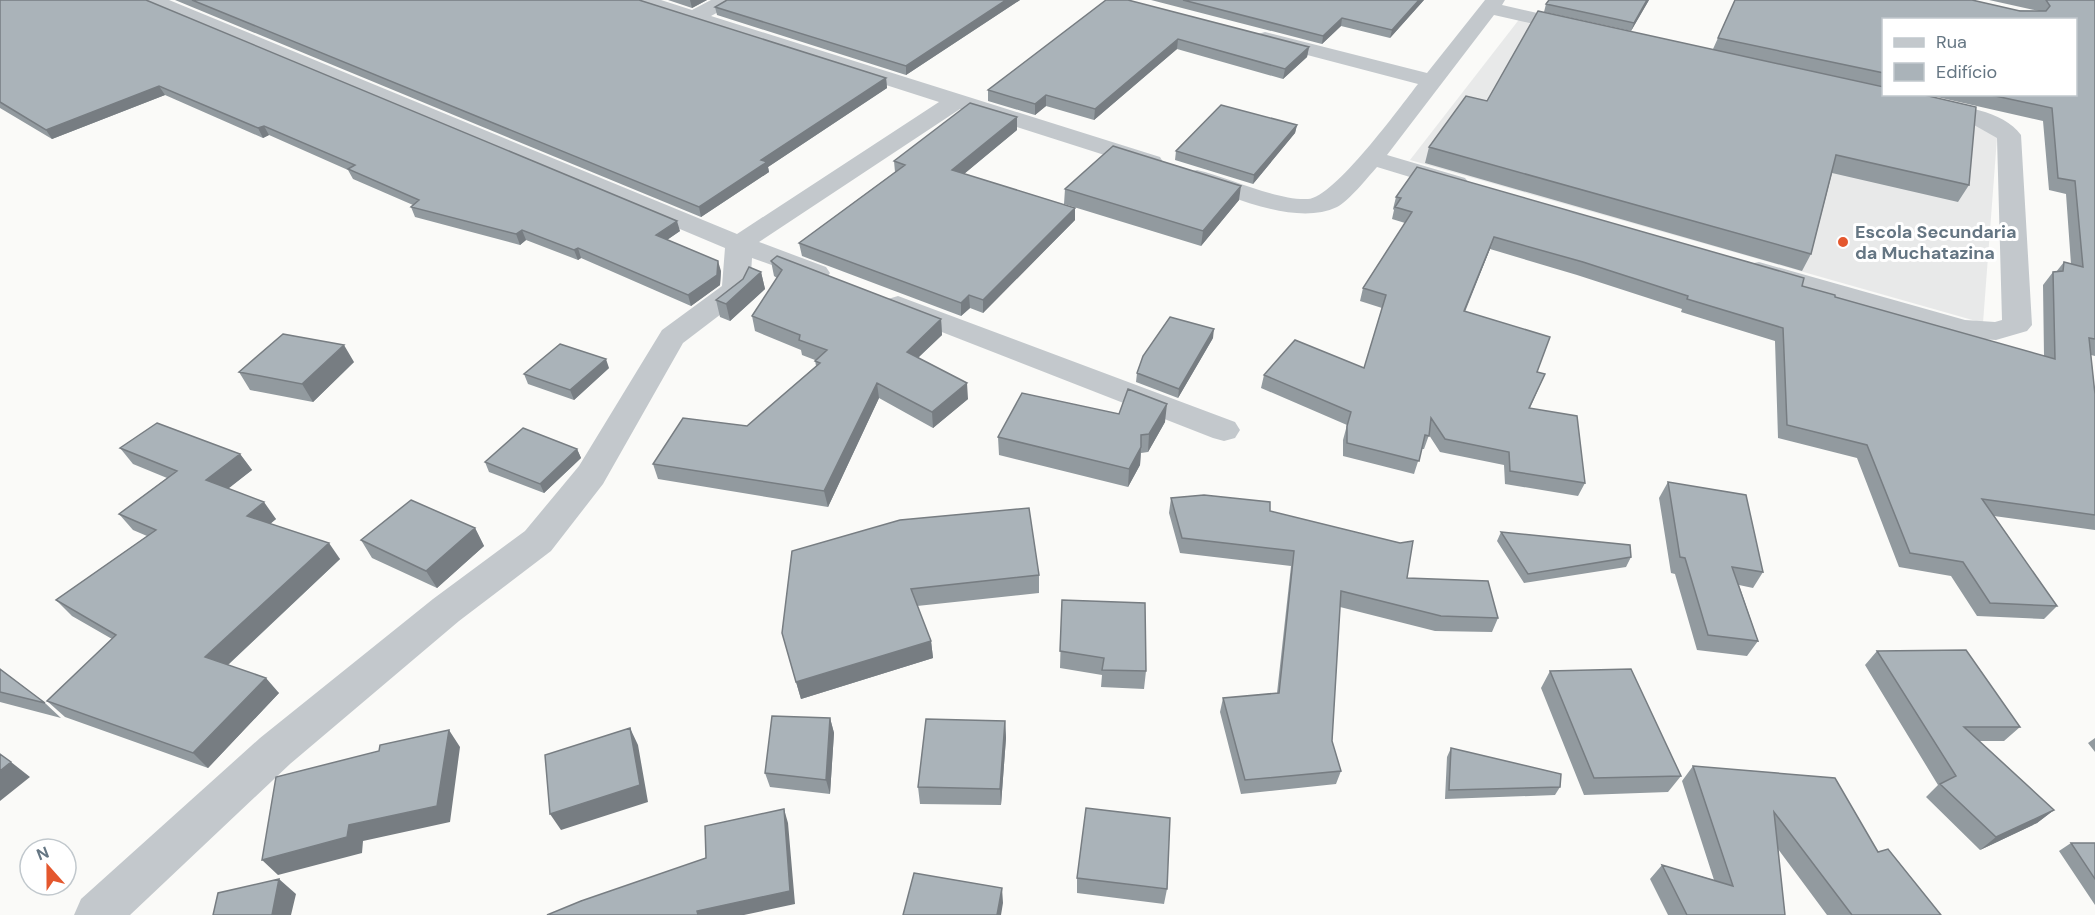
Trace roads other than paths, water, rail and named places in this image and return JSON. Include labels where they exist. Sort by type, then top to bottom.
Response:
[{"type":"street","points":[[152,0],[838,282]]},
{"type":"street","points":[[641,0],[956,101],[1293,205],[1310,207],[1330,201],[1372,158],[1493,4],[1605,33]]},
{"type":"street","points":[[694,17],[726,0]]},
{"type":"street","points":[[1267,20],[1439,73]]},
{"type":"street","points":[[1246,33],[1439,73]]},
{"type":"street","points":[[739,243],[956,101]]},
{"type":"street","points":[[1737,264],[1965,329],[1996,332],[2017,325],[2009,135],[1996,125],[1974,116],[1905,101]]},
{"type":"street","points":[[1372,158],[1475,188]]},
{"type":"street","points":[[97,915],[275,751],[446,610],[537,541],[591,475],[672,337],[736,289],[739,243]]},
{"type":"street","points":[[871,294],[1224,430]]},
{"type":"place","name":"Escola Secundaria da Muchatazina","points":[[1843,242]]}]
